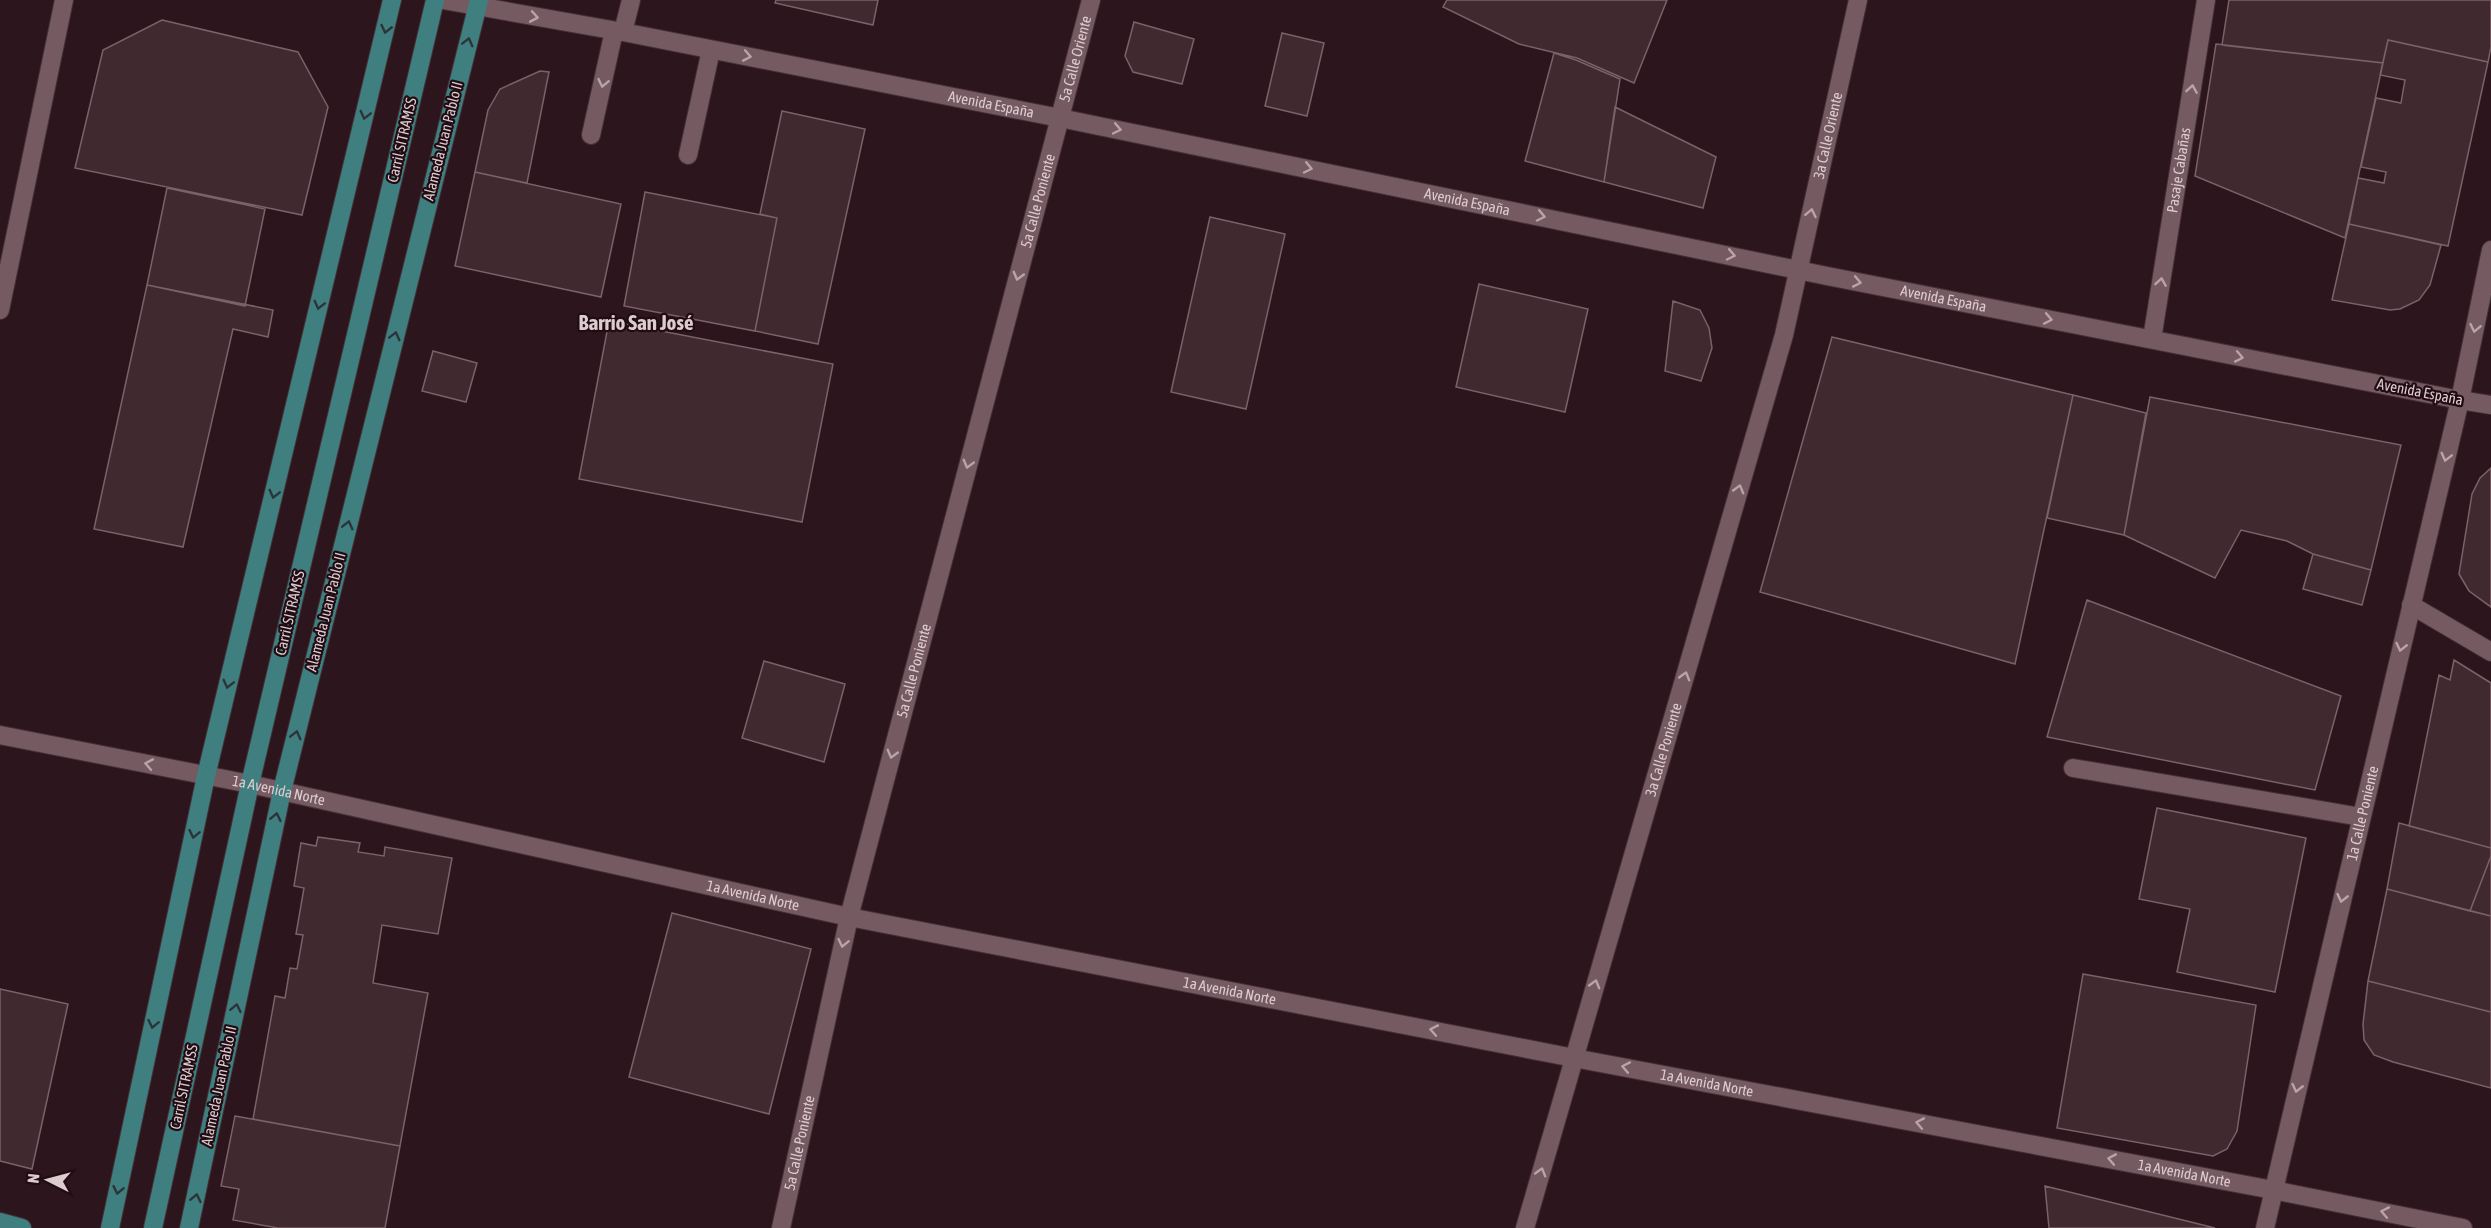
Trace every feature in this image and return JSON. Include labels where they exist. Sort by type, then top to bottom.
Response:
[{"type":"main road","points":[[110,1228],[206,776],[392,0]]},
{"type":"main road","name":"Carril SITRAMSS","points":[[153,1228],[250,784],[435,0]]},
{"type":"main road","name":"Alameda Juan Pablo II","points":[[189,1228],[282,791],[478,4]]},
{"type":"main road","points":[[0,1222],[22,1228]]},
{"type":"street","points":[[0,310],[64,0]]},
{"type":"street","name":"Avenida España","points":[[443,0],[478,4],[1060,118],[1799,270],[2491,405]]},
{"type":"street","points":[[591,135],[619,32],[632,0]]},
{"type":"street","name":"5a Calle Oriente","points":[[1060,118],[1091,0]]},
{"type":"street","name":"Pasaje Cabañas","points":[[2152,339],[2206,0]]},
{"type":"street","name":"3a Calle Oriente","points":[[1799,270],[1857,1]]},
{"type":"street","points":[[688,155],[711,50]]},
{"type":"street","name":"5a Calle Poniente","points":[[781,1228],[849,917],[1060,118]]},
{"type":"street","name":"1a Calle Poniente","points":[[2265,1228],[2460,400],[2491,250]]},
{"type":"street","name":"3a Calle Poniente","points":[[1525,1228],[1784,335],[1799,270]]},
{"type":"street","points":[[2411,604],[2491,652]]},
{"type":"street","name":"1a Avenida Norte","points":[[0,735],[250,784],[849,917],[2463,1228]]},
{"type":"street","points":[[2073,768],[2361,817]]},
{"type":"building","points":[[776,0],[878,0],[873,25],[775,3]]},
{"type":"building","points":[[1447,0],[1667,0],[1634,83],[1577,58],[1519,44],[1443,7]]},
{"type":"building","points":[[2229,0],[2491,0],[2491,47],[2488,62],[2388,40],[2383,63],[2222,45]]},
{"type":"building","points":[[162,20],[298,52],[328,107],[302,215],[75,168],[103,50]]},
{"type":"building","points":[[1134,22],[1194,39],[1182,84],[1133,72],[1125,56]]},
{"type":"building","points":[[1282,33],[1324,43],[1307,116],[1265,106]]},
{"type":"building","points":[[2388,40],[2488,62],[2448,246],[2349,224],[2358,178],[2384,183],[2386,172],[2361,167],[2376,98],[2401,103],[2405,80],[2380,75]]},
{"type":"building","points":[[2216,44],[2383,63],[2345,238],[2195,176]]},
{"type":"building","points":[[1554,53],[1620,79],[1604,182],[1525,161]]},
{"type":"building","points":[[540,71],[549,72],[527,183],[475,172],[488,110],[500,89]]},
{"type":"building","points":[[1615,107],[1716,157],[1703,208],[1604,182]]},
{"type":"building","points":[[782,111],[865,129],[818,344],[755,331],[777,218],[760,214]]},
{"type":"building","points":[[475,172],[621,204],[601,297],[455,266]]},
{"type":"building","points":[[167,188],[265,209],[245,306],[147,285]]},
{"type":"building","points":[[645,192],[777,218],[755,331],[624,306]]},
{"type":"building","points":[[1210,217],[1285,234],[1246,409],[1171,392]]},
{"type":"building","points":[[2349,224],[2441,245],[2430,285],[2419,300],[2400,309],[2390,310],[2332,300]]},
{"type":"building","points":[[1479,284],[1588,309],[1565,412],[1456,387]]},
{"type":"building","points":[[147,285],[273,310],[268,337],[233,329],[183,547],[94,529]]},
{"type":"building","points":[[1673,301],[1700,310],[1709,328],[1712,348],[1701,381],[1665,371]]},
{"type":"building","points":[[609,321],[833,364],[802,522],[579,479]]},
{"type":"building","points":[[1832,337],[2073,395],[2015,664],[1760,592]]},
{"type":"building","points":[[433,351],[477,363],[466,402],[422,391]]},
{"type":"building","points":[[2073,395],[2146,413],[2124,535],[2047,518]]},
{"type":"building","points":[[2150,397],[2401,445],[2371,570],[2313,554],[2287,541],[2241,530],[2215,578],[2124,535]]},
{"type":"building","points":[[2491,468],[2491,607],[2469,591],[2459,574],[2472,494],[2480,478]]},
{"type":"building","points":[[2313,554],[2371,570],[2362,605],[2303,589]]},
{"type":"building","points":[[2087,600],[2341,696],[2315,790],[2047,737]]},
{"type":"building","points":[[2454,660],[2491,683],[2491,848],[2409,826],[2439,675],[2450,680]]},
{"type":"building","points":[[764,661],[845,684],[824,762],[742,738]]},
{"type":"building","points":[[2157,808],[2306,838],[2275,992],[2177,972],[2190,909],[2139,899]]},
{"type":"building","points":[[2399,823],[2491,848],[2491,856],[2470,911],[2387,889]]},
{"type":"building","points":[[318,837],[360,843],[358,852],[384,856],[385,847],[452,858],[438,934],[382,925],[373,983],[428,993],[400,1146],[253,1119],[275,996],[285,998],[290,968],[297,969],[303,935],[296,934],[304,888],[294,886],[301,843],[316,846]]},
{"type":"building","points":[[2491,856],[2491,916],[2470,911]]},
{"type":"building","points":[[2387,889],[2491,916],[2491,1012],[2368,981]]},
{"type":"building","points":[[672,913],[811,949],[769,1114],[629,1077]]},
{"type":"building","points":[[2083,974],[2256,1005],[2237,1131],[2227,1149],[2213,1156],[2057,1128]]},
{"type":"building","points":[[2368,981],[2491,1012],[2491,1088],[2374,1055],[2364,1040],[2363,1024]]},
{"type":"building","points":[[0,989],[68,1004],[32,1169],[0,1161]]},
{"type":"building","points":[[235,1116],[400,1146],[385,1228],[278,1228],[233,1220],[239,1189],[221,1186]]},
{"type":"building","points":[[2045,1186],[2215,1228],[2049,1228]]},
{"type":"district","name":"Barrio San José","points":[[636,323]]}]
